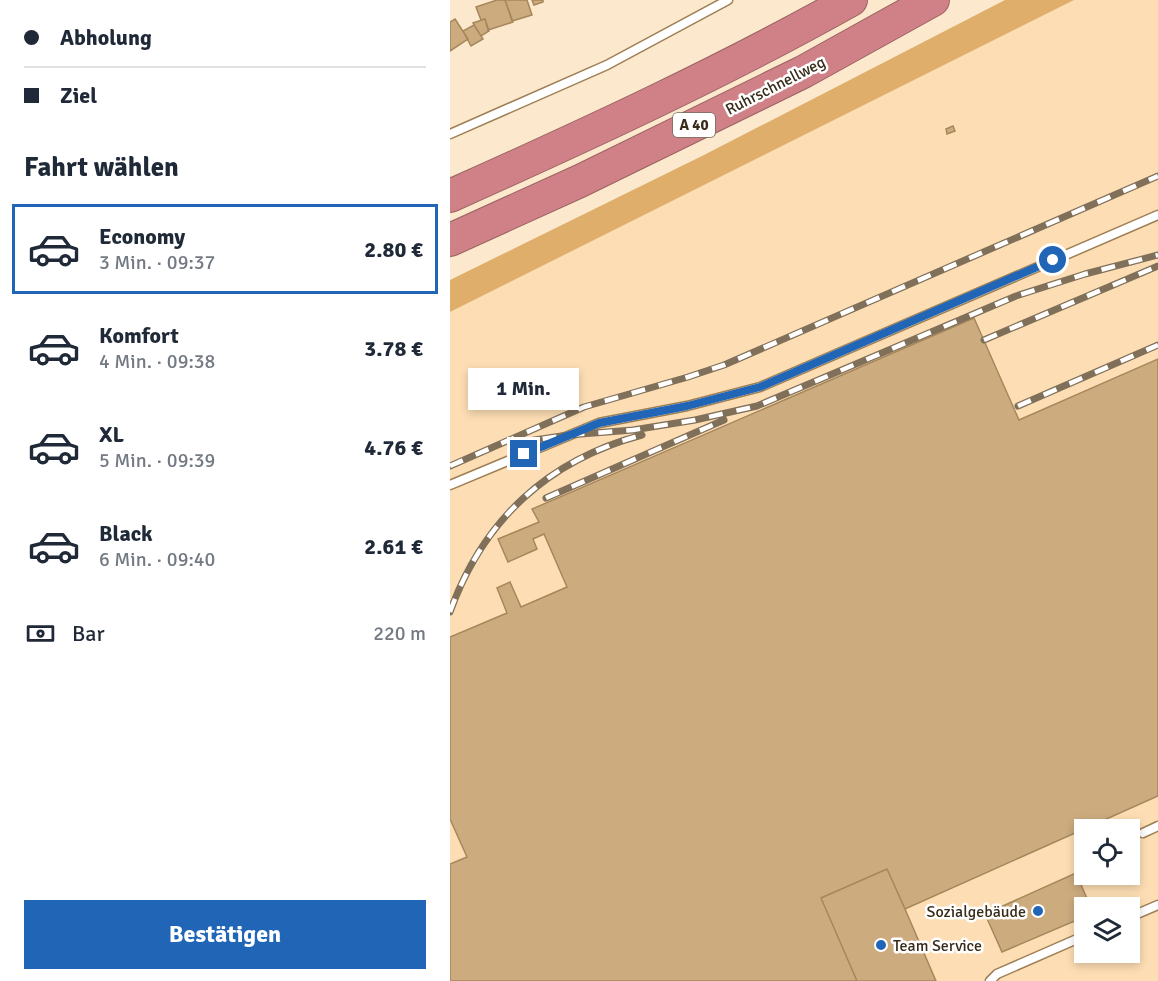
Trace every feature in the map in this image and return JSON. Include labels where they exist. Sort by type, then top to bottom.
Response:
[{"type":"highway","name":"A 40","points":[[450,196],[675,93],[850,0]]},
{"type":"highway","name":"Ruhrschnellweg","points":[[450,240],[580,182],[803,72],[933,0]]},
{"type":"lane","points":[[450,134],[607,65],[728,0]]},
{"type":"lane","points":[[450,485],[599,423],[687,406],[760,387],[1158,215]]},
{"type":"lane","points":[[1143,833],[1158,826]]},
{"type":"lane","points":[[1140,913],[1158,905]]},
{"type":"lane","points":[[990,981],[997,974],[1074,940]]},
{"type":"shaded area","points":[[1005,0],[1074,0],[450,312],[450,280],[704,155]]},
{"type":"shaded area","points":[[1074,0],[1158,0],[1158,981],[450,981],[450,312]]},
{"type":"building","points":[[497,0],[505,0],[513,22],[488,30],[485,19],[481,20],[476,7]]},
{"type":"building","points":[[505,0],[527,0],[532,15],[512,21]]},
{"type":"building","points":[[532,0],[543,0],[543,2],[534,5]]},
{"type":"building","points":[[455,19],[468,39],[450,51],[450,22]]},
{"type":"building","points":[[485,19],[489,31],[481,36],[473,23]]},
{"type":"building","points":[[474,25],[483,39],[471,46],[463,31]]},
{"type":"building","points":[[953,126],[955,131],[947,134],[946,129]]},
{"type":"building","points":[[974,318],[1019,420],[1158,359],[1158,796],[1107,819],[1074,819],[1074,834],[905,909],[887,869],[821,898],[857,981],[450,981],[450,864],[467,857],[450,819],[450,637],[507,613],[497,588],[510,582],[521,607],[567,587],[544,534],[533,539],[537,549],[508,562],[498,539],[539,522],[532,509]]},
{"type":"building","name":"Team Service","points":[[887,869],[936,981],[857,981],[821,898]]},
{"type":"building","name":"Sozialgebäude","points":[[1074,874],[1074,885],[1081,885],[1086,897],[1074,897],[1074,921],[1002,952],[985,914]]},
{"type":"railway","points":[[450,466],[584,407],[724,365],[1158,176]]},
{"type":"railway","points":[[515,443],[568,435],[633,430],[695,420],[757,406],[1016,296],[1085,274],[1158,255]]},
{"type":"railway","points":[[984,340],[1158,266]]},
{"type":"railway","points":[[1018,406],[1158,345]]},
{"type":"railway","points":[[546,498],[724,420]]},
{"type":"railway","points":[[450,612],[464,579],[481,549],[500,522],[523,498],[577,460],[608,446],[642,435]]},
{"type":"place","name":"Sozialgebäude","points":[[1038,911]]},
{"type":"place","name":"Team Service","points":[[881,945]]},
{"type":"route","points":[[524,454],[599,423],[687,406],[760,387],[1053,260]]}]
